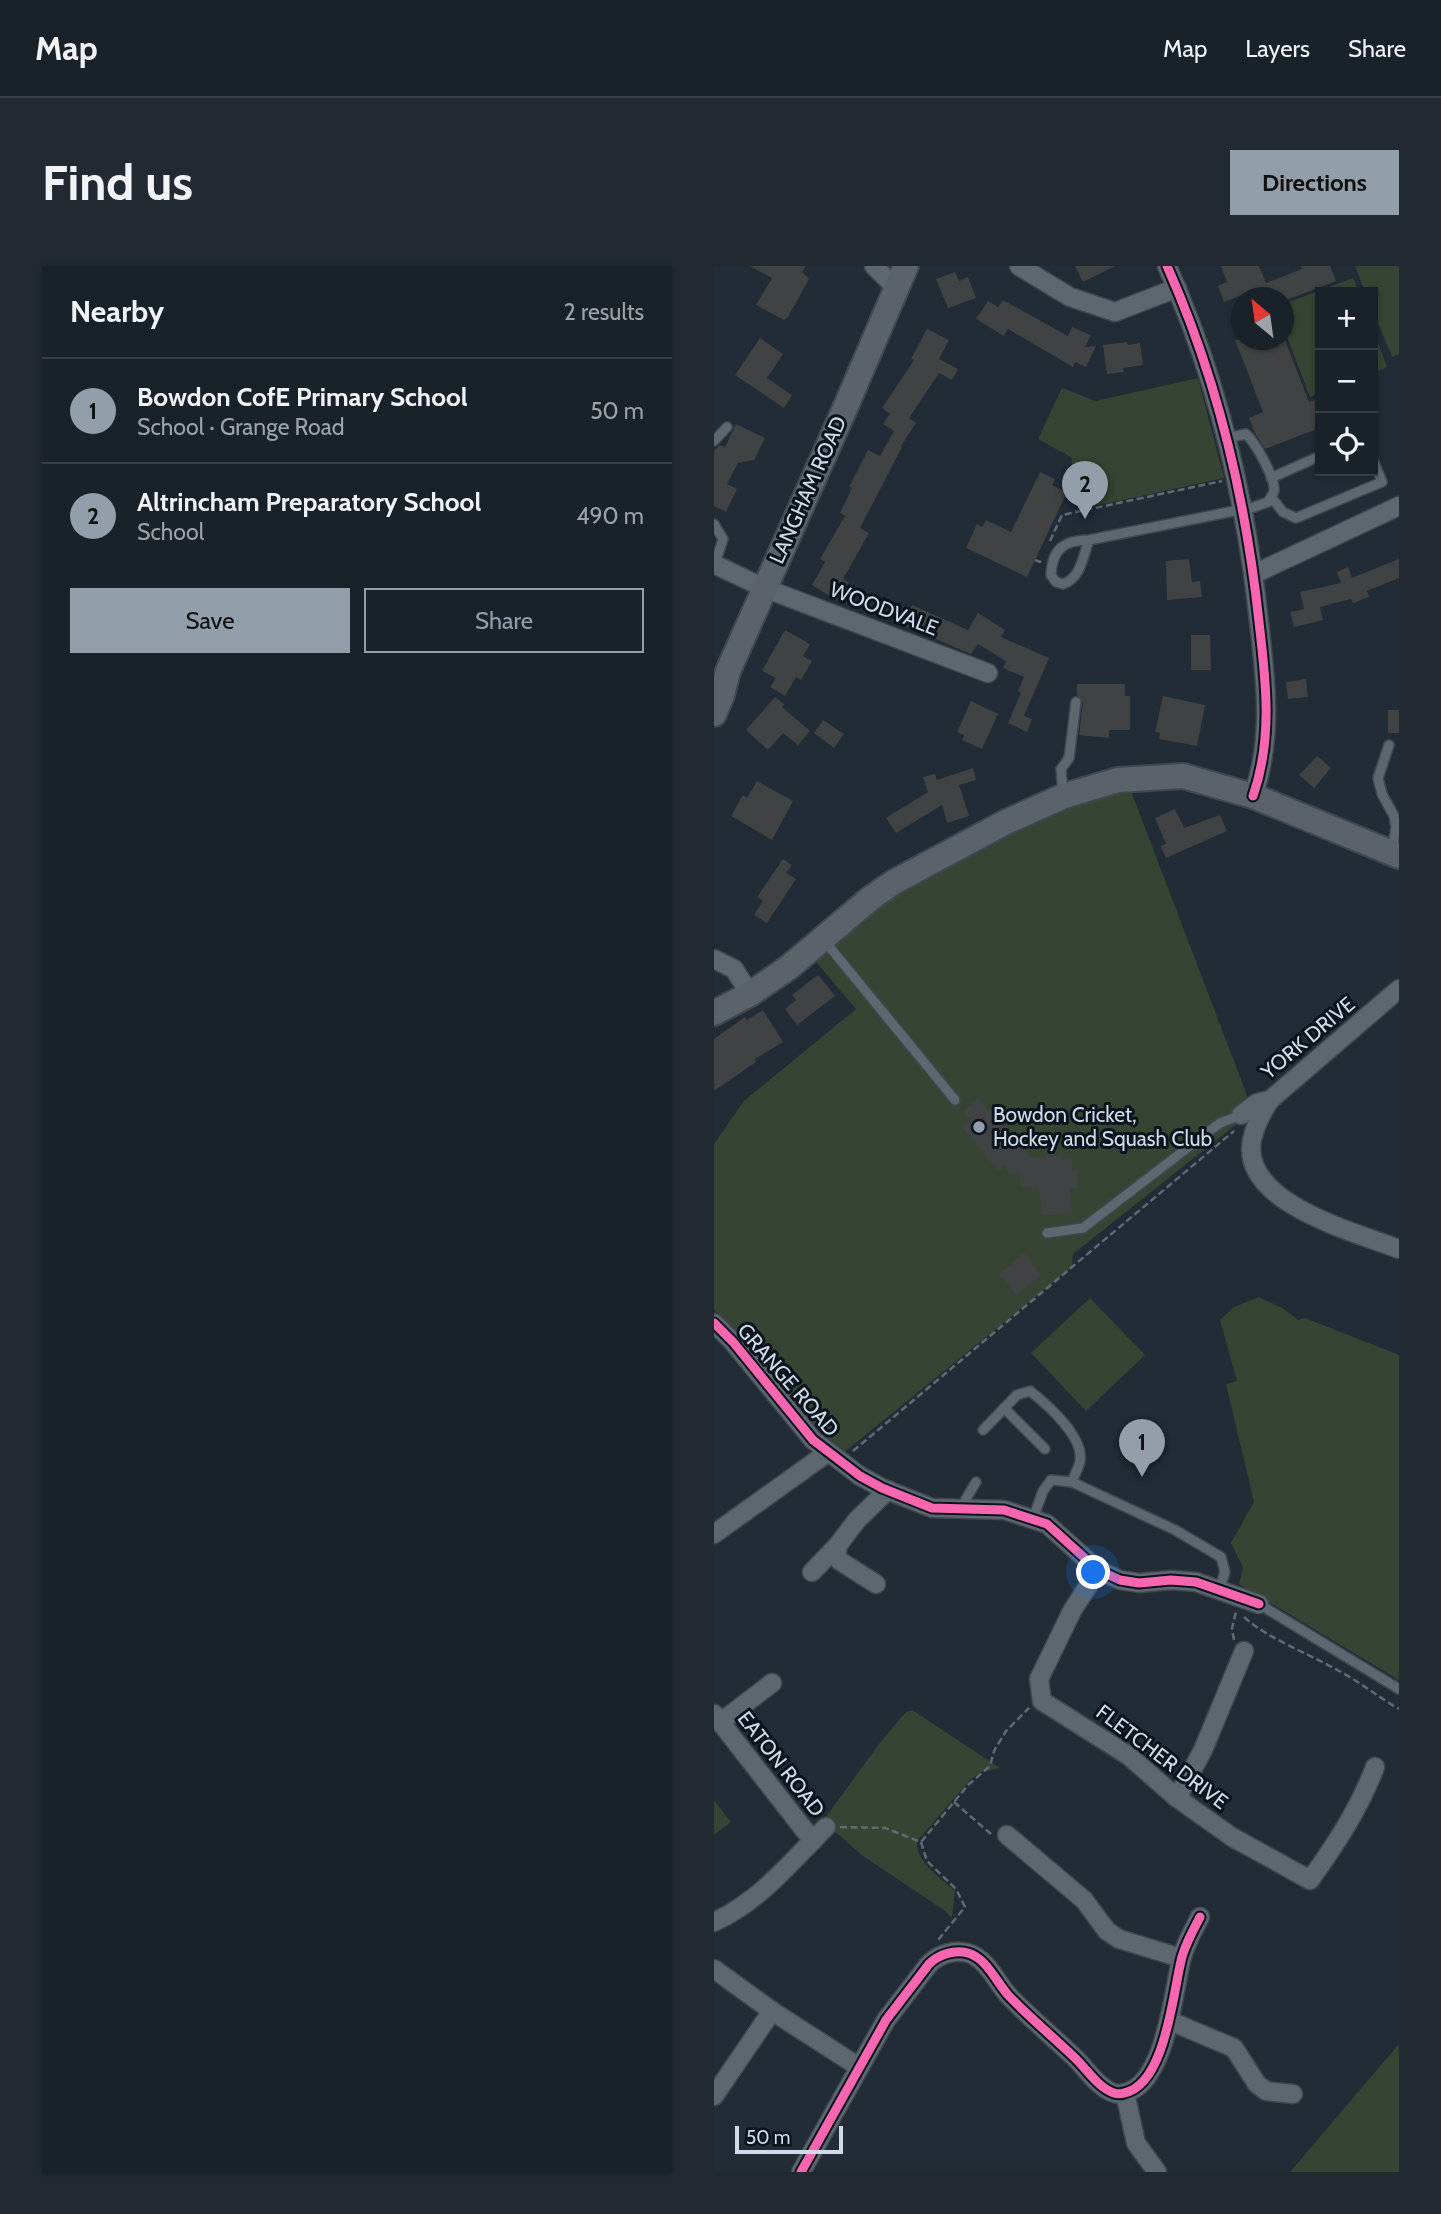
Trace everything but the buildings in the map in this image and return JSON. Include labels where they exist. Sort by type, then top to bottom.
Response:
[{"type":"main road","name":"LANGHAM ROAD","points":[[714,714],[728,671],[901,277]]},
{"type":"main road","points":[[714,1013],[788,968],[894,882],[1006,822],[1064,796],[1118,780],[1182,776],[1253,796],[1396,855]]},
{"type":"street","points":[[874,266],[901,277]]},
{"type":"street","points":[[1019,266],[1070,297],[1115,312],[1177,288]]},
{"type":"street","points":[[1167,266],[1199,345],[1226,438],[1254,574],[1266,684],[1266,732],[1261,771],[1253,796]]},
{"type":"street","points":[[1254,574],[1399,506]]},
{"type":"street","name":"WOODVALE","points":[[715,564],[764,588],[988,673]]},
{"type":"street","points":[[714,959],[733,970],[750,993]]},
{"type":"street","name":"YORK DRIVE","points":[[1241,1115],[1257,1103],[1270,1100],[1399,989]]},
{"type":"street","points":[[1270,1100],[1256,1125],[1251,1142],[1255,1167],[1267,1185],[1281,1198],[1305,1212],[1399,1249]]},
{"type":"street","name":"GRANGE ROAD","points":[[714,1323],[733,1342],[800,1427],[860,1476],[932,1508],[1004,1510],[1047,1524],[1098,1570],[1120,1580],[1139,1583],[1171,1580],[1196,1583],[1259,1604]]},
{"type":"street","points":[[714,1534],[834,1457]]},
{"type":"street","points":[[812,1572],[857,1520],[888,1490]]},
{"type":"street","points":[[838,1545],[836,1557],[876,1584]]},
{"type":"street","points":[[1042,1701],[1039,1679],[1072,1611],[1098,1570]]},
{"type":"street","points":[[1177,1798],[1203,1750],[1244,1650]]},
{"type":"street","points":[[717,1718],[772,1683]]},
{"type":"street","name":"FLETCHER DRIVE","points":[[1042,1701],[1129,1756],[1177,1798],[1232,1837],[1310,1880],[1346,1829],[1363,1798],[1375,1767]]},
{"type":"street","name":"EATON ROAD","points":[[717,1718],[813,1841]]},
{"type":"street","points":[[714,1922],[757,1897],[826,1827]]},
{"type":"street","points":[[1007,1835],[1084,1900],[1107,1931],[1119,1938],[1181,1958]]},
{"type":"street","points":[[801,2172],[886,2020],[915,1979],[937,1957],[957,1951],[966,1952],[979,1959],[1006,1992],[1097,2082],[1114,2093],[1125,2093],[1145,2080],[1154,2064],[1170,2021],[1181,1958],[1199,1917]]},
{"type":"street","points":[[714,1969],[772,2011],[859,2067]]},
{"type":"street","points":[[714,2096],[772,2011]]},
{"type":"street","points":[[1170,2021],[1234,2048],[1257,2084],[1266,2091],[1293,2094]]},
{"type":"street","points":[[1125,2093],[1136,2143],[1157,2172]]},
{"type":"lane","points":[[714,442],[727,427]]},
{"type":"lane","points":[[1089,540],[1078,573],[1071,581],[1063,584],[1056,582],[1051,575],[1051,564],[1065,543],[1268,502],[1274,491],[1254,440],[1246,434],[1226,438]]},
{"type":"lane","points":[[1271,478],[1315,458]]},
{"type":"lane","points":[[1271,497],[1283,512],[1296,518],[1382,482],[1378,472]]},
{"type":"lane","points":[[714,523],[723,539],[715,564]]},
{"type":"lane","points":[[1064,796],[1061,769],[1069,758],[1076,702]]},
{"type":"lane","points":[[1389,745],[1378,778],[1382,794],[1394,816],[1396,855]]},
{"type":"lane","points":[[822,938],[954,1100]]},
{"type":"lane","points":[[1047,1233],[1083,1228],[1220,1123],[1241,1115]]},
{"type":"lane","points":[[983,1430],[1017,1395],[1030,1391],[1043,1400],[1077,1440],[1080,1460],[1072,1482]]},
{"type":"lane","points":[[1004,1408],[1045,1449]]},
{"type":"lane","points":[[1033,1519],[1051,1480],[1072,1482],[1175,1530],[1221,1557],[1225,1572],[1219,1591]]},
{"type":"lane","points":[[960,1509],[976,1482]]},
{"type":"lane","points":[[1259,1604],[1399,1689]]},
{"type":"path","points":[[1035,559],[1040,562],[1062,515],[1236,478]]},
{"type":"path","points":[[834,1457],[1237,1130],[1241,1115]]},
{"type":"path","points":[[1244,1650],[1233,1638],[1232,1628],[1237,1609],[1247,1620],[1343,1672],[1399,1709]]},
{"type":"path","points":[[921,1842],[968,1785],[990,1766],[994,1751],[1006,1731],[1028,1708],[1042,1701]]},
{"type":"path","points":[[954,1802],[1000,1842],[1007,1835]]},
{"type":"path","points":[[826,1827],[885,1828],[921,1842]]},
{"type":"path","points":[[921,1842],[927,1861],[956,1889],[965,1907],[933,1944],[937,1957]]},
{"type":"green space","points":[[1355,266],[1399,266],[1399,354],[1392,357],[1378,322],[1378,287],[1363,287]]},
{"type":"green space","points":[[1353,278],[1357,287],[1329,287]]},
{"type":"green space","points":[[1315,292],[1315,395],[1310,397],[1292,350],[1294,300]]},
{"type":"green space","points":[[1378,343],[1387,367],[1378,371]]},
{"type":"green space","points":[[1198,378],[1224,478],[1081,509],[1071,457],[1038,439],[1062,388],[1096,401]]},
{"type":"green space","name":"Bowdon Cricket, Hockey and Squash Club","points":[[1131,791],[1253,1111],[1073,1254],[1072,1267],[842,1454],[813,1428],[714,1310],[714,1144],[744,1101],[856,1009],[812,957],[909,885],[1054,810],[1109,794]]},
{"type":"green space","points":[[1259,1297],[1282,1308],[1298,1320],[1305,1318],[1399,1355],[1399,1680],[1239,1584],[1243,1567],[1231,1543],[1254,1502],[1226,1384],[1237,1381],[1220,1320],[1234,1307]]},
{"type":"green space","points":[[1090,1298],[1145,1355],[1086,1411],[1031,1353]]},
{"type":"green space","points":[[912,1710],[1000,1768],[981,1772],[971,1779],[917,1841],[917,1849],[924,1863],[955,1891],[952,1918],[863,1856],[823,1821],[879,1744],[906,1712]]},
{"type":"green space","points":[[714,1800],[731,1822],[714,1835]]},
{"type":"green space","points":[[1399,2044],[1399,2172],[1290,2172]]},
{"type":"cycle path","points":[[1167,266],[1185,308],[1215,396],[1246,531],[1262,644],[1266,710],[1263,753],[1253,796]]},
{"type":"cycle path","points":[[714,1323],[733,1342],[813,1440],[860,1476],[882,1488],[932,1508],[1004,1510],[1047,1524],[1098,1570],[1120,1580],[1139,1583],[1171,1580],[1196,1582],[1259,1604]]},
{"type":"cycle path","points":[[801,2172],[886,2020],[929,1964],[947,1954],[963,1952],[980,1960],[1008,1995],[1103,2087],[1119,2094],[1138,2086],[1149,2074],[1158,2056],[1170,2015],[1182,1955],[1200,1917]]},
{"type":"place","name":"Altrincham Preparatory School","points":[[1085,519]]},
{"type":"place","name":"Bowdon Cricket, Hockey and Squash Club","points":[[979,1127]]},
{"type":"place","name":"Bowdon CofE Primary School","points":[[1142,1477]]}]
